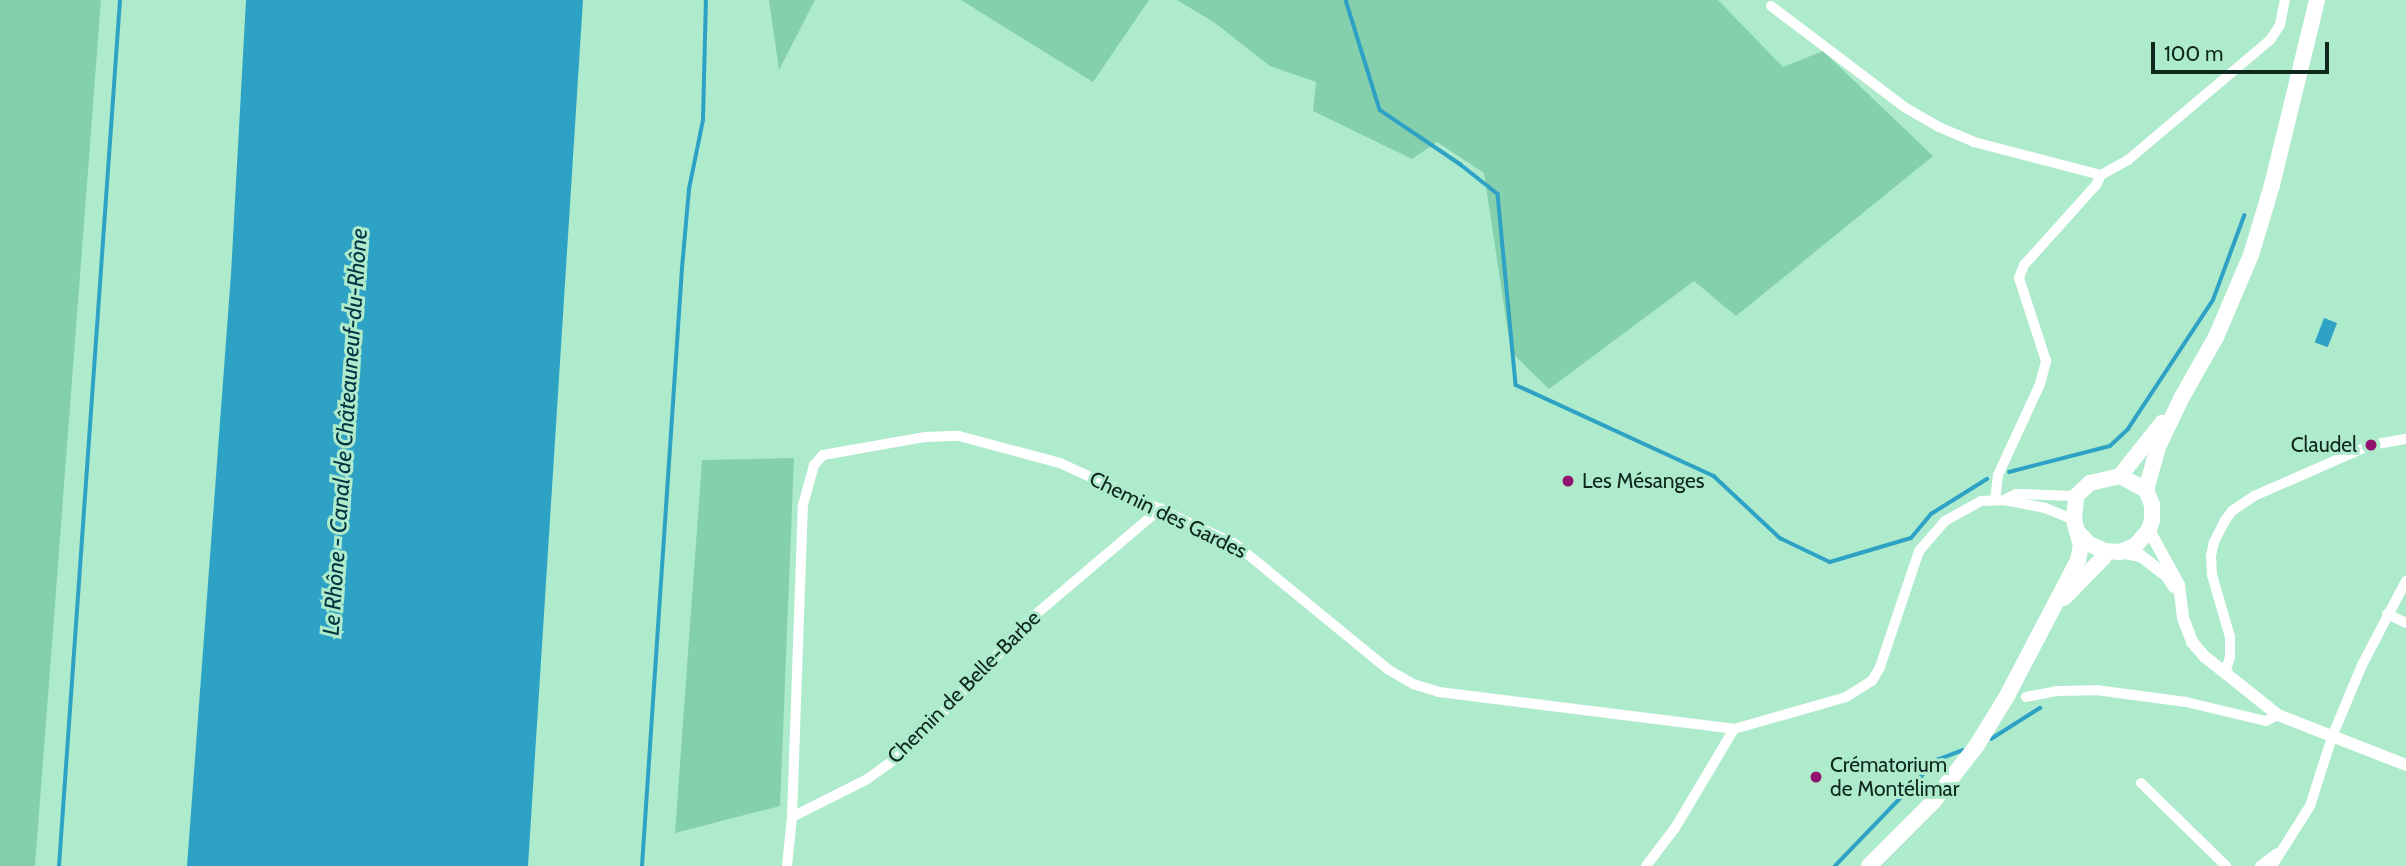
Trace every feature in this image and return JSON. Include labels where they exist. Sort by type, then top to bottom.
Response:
[{"type":"main road","points":[[2055,607],[2103,558],[2113,552],[2135,546],[2149,530],[2152,505],[2146,490],[2158,447],[2216,337],[2251,255],[2272,185],[2317,0]]},
{"type":"main road","points":[[1869,866],[1933,802],[1977,745],[2055,607],[2078,560],[2081,546],[2075,525],[2076,496],[2090,483],[2120,476],[2182,397]]},
{"type":"main road","points":[[2120,476],[2146,490]]},
{"type":"main road","points":[[2075,525],[2089,544],[2113,552]]},
{"type":"street","points":[[2000,500],[1998,475],[2040,384],[2046,361],[2019,278],[2024,264],[2096,185],[2101,175],[2128,160],[2270,40],[2280,25],[2286,4]]},
{"type":"street","points":[[1771,6],[1906,108],[1939,127],[1974,142],[2101,175]]},
{"type":"street","name":"Chemin des Gardes","points":[[792,817],[803,505],[814,465],[823,455],[925,436],[959,436],[1060,463],[1235,544],[1256,558],[1390,670],[1413,684],[1439,692],[1734,729],[1846,697],[1872,681],[1880,667],[1919,551],[1945,521],[1981,501],[2000,500]]},
{"type":"street","points":[[2225,674],[2230,657],[2230,637],[2212,575],[2211,556],[2214,542],[2232,511],[2254,496],[2371,445],[2406,439]]},
{"type":"street","points":[[2000,500],[2016,494],[2076,496]]},
{"type":"street","points":[[2000,500],[2045,508],[2075,525]]},
{"type":"street","name":"Chemin de Belle-Barbe","points":[[792,817],[866,780],[906,751],[1035,615],[1161,508]]},
{"type":"street","points":[[2149,530],[2170,564],[2180,596],[2183,618],[2192,642],[2225,674],[2278,715],[2406,765]]},
{"type":"street","points":[[2113,552],[2141,556],[2154,565],[2180,596]]},
{"type":"street","points":[[2272,866],[2310,806],[2332,737],[2387,614],[2406,581]]},
{"type":"street","points":[[2387,614],[2406,623]]},
{"type":"street","points":[[2026,697],[2057,691],[2096,690],[2186,702],[2266,721],[2278,715]]},
{"type":"street","points":[[1646,866],[1675,828],[1734,729]]},
{"type":"street","points":[[2141,783],[2226,866]]},
{"type":"street","points":[[787,866],[792,817]]},
{"type":"street","points":[[2260,866],[2285,847]]},
{"type":"green space","points":[[0,0],[101,0],[35,866],[0,866]]},
{"type":"green space","points":[[769,0],[815,0],[779,70]]},
{"type":"green space","points":[[961,0],[1149,0],[1093,82]]},
{"type":"green space","points":[[1177,0],[1718,0],[1783,67],[1823,51],[1933,156],[1736,316],[1694,281],[1549,389],[1511,352],[1484,173],[1437,142],[1412,159],[1313,111],[1316,82],[1270,66],[1215,23]]},
{"type":"green space","points":[[794,458],[780,806],[675,833],[702,460]]},
{"type":"water","name":"Le Rhône - Canal de Châteauneuf-du-Rhône","points":[[246,0],[583,0],[528,866],[187,866],[231,274]]},
{"type":"water","points":[[2324,318],[2337,323],[2328,347],[2315,342]]},
{"type":"waterway","points":[[59,866],[120,0]]},
{"type":"waterway","points":[[642,866],[682,268],[689,189],[703,120],[706,0]]},
{"type":"waterway","points":[[1346,0],[1380,110],[1460,164],[1498,194],[1516,385],[1714,476],[1780,538],[1830,562],[1911,538],[1931,514],[1987,479]]},
{"type":"waterway","points":[[2009,472],[2110,446],[2128,429],[2213,300],[2244,216]]},
{"type":"waterway","points":[[1991,739],[2040,708]]},
{"type":"waterway","points":[[1835,866],[1937,760],[1963,750]]},
{"type":"place","name":"Claudel","points":[[2371,445]]},
{"type":"place","name":"Les Mésanges","points":[[1568,481]]},
{"type":"place","name":"Crématorium de Montélimar","points":[[1816,777]]}]
